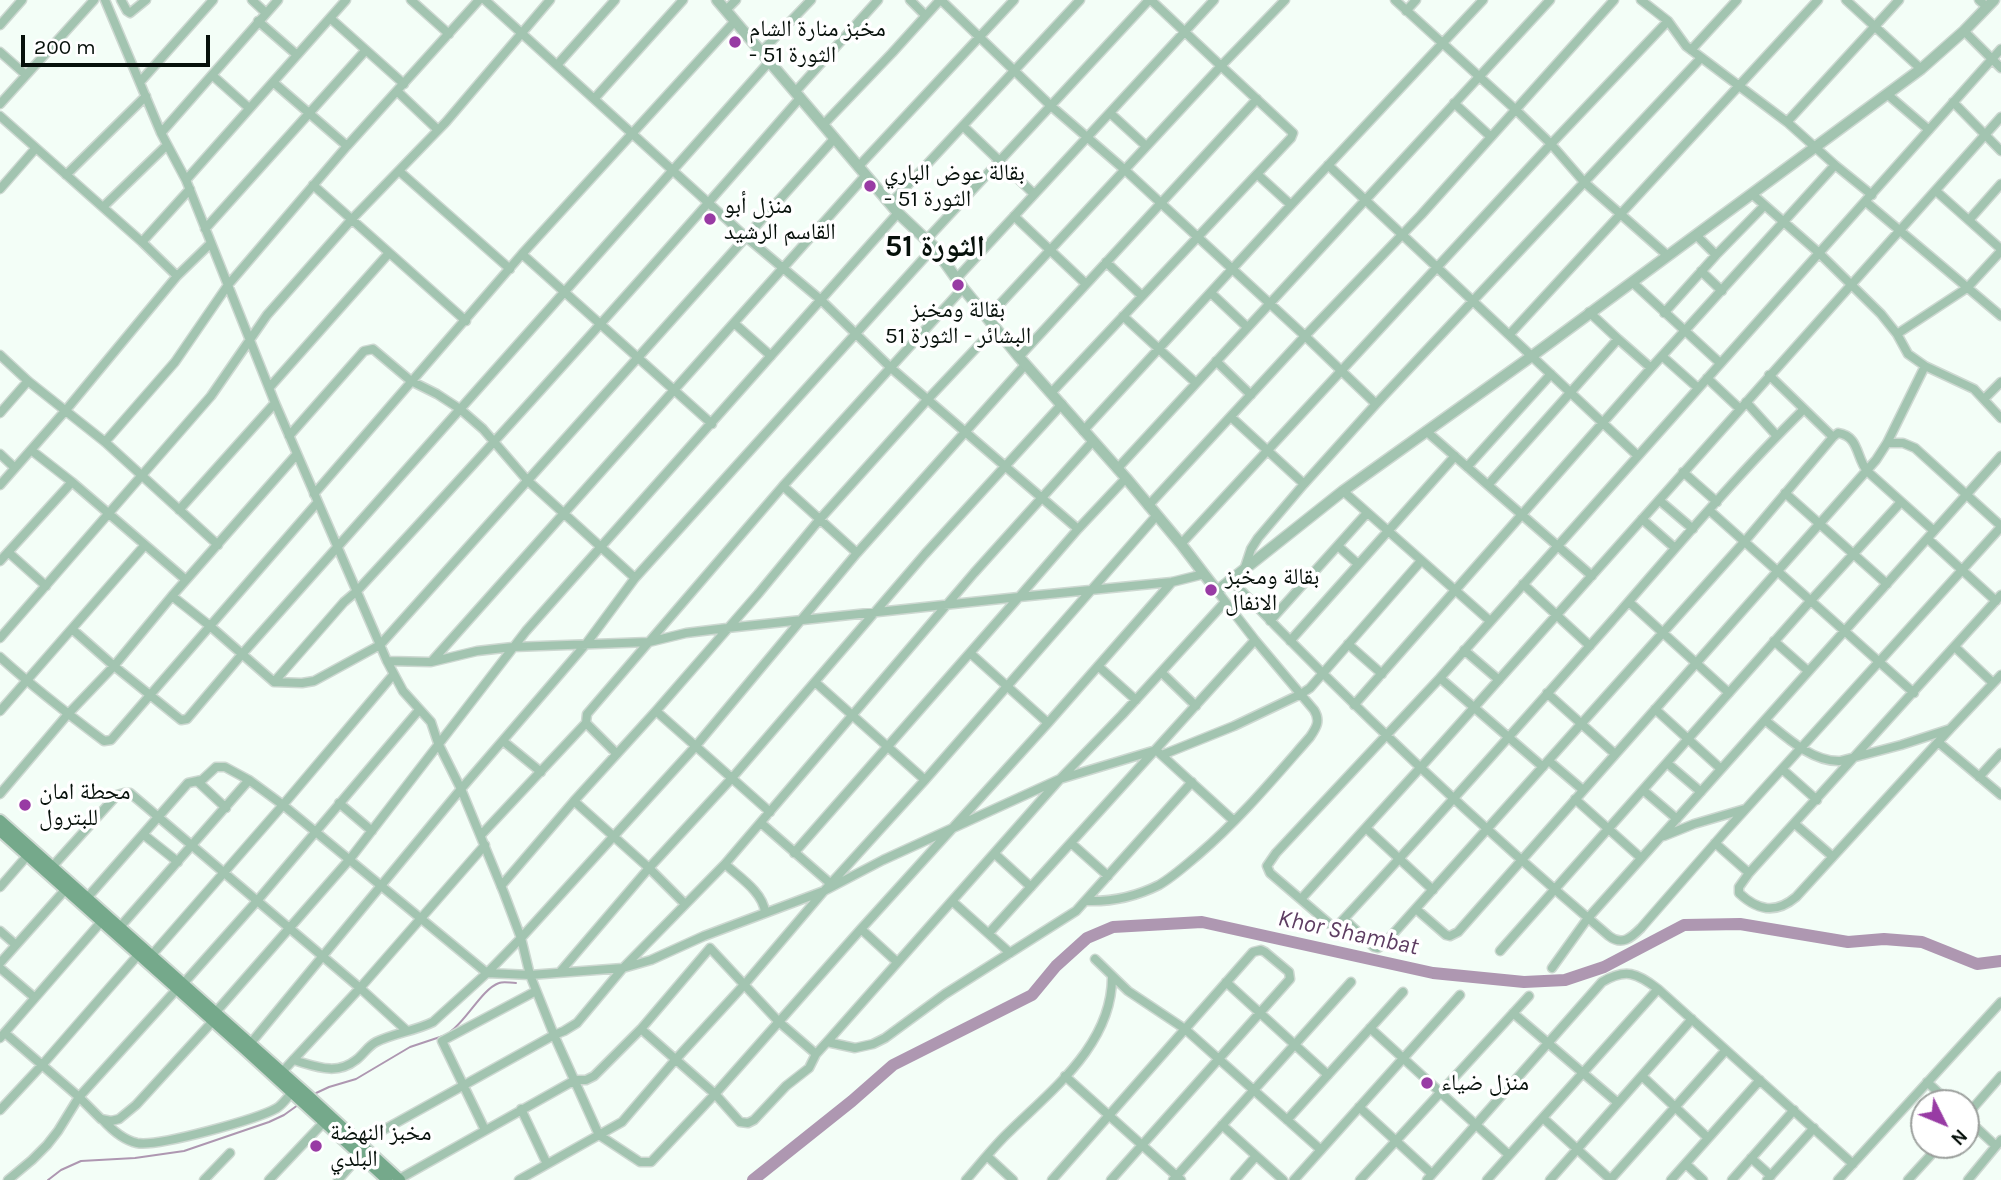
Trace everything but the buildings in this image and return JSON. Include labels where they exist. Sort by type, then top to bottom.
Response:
[{"type":"main road","points":[[0,820],[305,1099],[360,1143],[395,1180]]},
{"type":"main road","points":[[0,831],[138,955],[180,986]]},
{"type":"main road","points":[[214,1017],[282,1072],[324,1122],[360,1155],[395,1180]]},
{"type":"street","points":[[0,24],[22,0]]},
{"type":"street","points":[[0,104],[94,0]]},
{"type":"street","points":[[105,0],[161,133],[190,189],[275,403],[393,675],[403,691],[431,722],[438,743],[461,789],[521,938],[536,991],[599,1135],[640,1162],[651,1162],[715,1094],[1172,582]]},
{"type":"street","points":[[121,0],[131,13],[146,0]]},
{"type":"street","points":[[140,82],[213,0]]},
{"type":"street","points":[[252,0],[266,13]]},
{"type":"street","points":[[161,133],[278,0]]},
{"type":"street","points":[[186,180],[346,0]]},
{"type":"street","points":[[412,0],[449,34]]},
{"type":"street","points":[[105,442],[175,362],[229,285],[347,146],[479,0]]},
{"type":"street","points":[[485,0],[746,237],[821,300],[891,368],[1078,529]]},
{"type":"street","points":[[0,638],[211,396],[267,315],[352,219],[439,131],[550,0]]},
{"type":"street","points":[[557,65],[615,0]]},
{"type":"street","points":[[594,99],[683,0]]},
{"type":"street","points":[[717,0],[898,213],[931,243],[1023,360],[1157,515],[1318,715],[1315,729],[1234,821],[1195,858],[1160,884],[1129,897],[1086,901]]},
{"type":"street","points":[[726,10],[736,0]]},
{"type":"street","points":[[762,51],[811,0]]},
{"type":"street","points":[[274,681],[344,602],[495,442],[709,203],[878,0]]},
{"type":"street","points":[[910,0],[926,15]]},
{"type":"street","points":[[823,125],[941,0],[1051,106],[1125,170],[1376,404]]},
{"type":"street","points":[[430,662],[783,269],[862,171],[1014,0]]},
{"type":"street","points":[[891,203],[1080,0]]},
{"type":"street","points":[[250,1044],[380,885],[586,644],[635,578],[856,334],[999,161],[1150,0],[1293,133],[1052,392]]},
{"type":"street","points":[[957,278],[1214,0]]},
{"type":"street","points":[[988,317],[1285,0]]},
{"type":"street","points":[[1395,0],[1516,110],[1584,181],[1667,256]]},
{"type":"street","points":[[1406,11],[1416,0]]},
{"type":"street","points":[[1083,430],[1483,0]]},
{"type":"street","points":[[1117,469],[1550,0]]},
{"type":"street","points":[[1148,506],[1402,235],[1614,0]]},
{"type":"street","points":[[1641,0],[1668,21],[1681,41],[1691,50],[1815,146],[1899,230],[2001,316]]},
{"type":"street","points":[[1691,50],[1737,0]]},
{"type":"street","points":[[1510,334],[1818,0]]},
{"type":"street","points":[[1846,0],[1921,69]]},
{"type":"street","points":[[1787,122],[1899,0]]},
{"type":"street","points":[[1217,591],[1343,491],[1532,356],[1921,69],[1964,31],[1987,2]]},
{"type":"street","points":[[330,18],[366,50],[439,131]]},
{"type":"street","points":[[258,21],[297,55]]},
{"type":"street","points":[[314,494],[522,254],[735,21]]},
{"type":"street","points":[[1181,544],[1550,144],[1668,21]]},
{"type":"street","points":[[1964,31],[2001,68]]},
{"type":"street","points":[[1803,410],[1675,548],[1455,799],[1336,926],[1332,926],[1270,873],[1267,866],[1271,859],[1440,678],[2001,49]]},
{"type":"street","points":[[205,229],[366,50]]},
{"type":"street","points":[[0,52],[26,75]]},
{"type":"street","points":[[1244,570],[1258,538],[1304,484],[1701,58]]},
{"type":"street","points":[[72,629],[149,695],[184,721],[770,61]]},
{"type":"street","points":[[212,75],[249,108]]},
{"type":"street","points":[[273,82],[347,146]]},
{"type":"street","points":[[1887,94],[1929,130]]},
{"type":"street","points":[[66,175],[146,96]]},
{"type":"street","points":[[293,1060],[323,1069],[339,1069],[355,1061],[376,1041],[405,1030],[426,1026],[486,973],[695,747],[799,620],[965,431],[1086,284],[1257,99]]},
{"type":"street","points":[[1953,102],[2001,152]]},
{"type":"street","points":[[1454,103],[1491,138]]},
{"type":"street","points":[[1110,113],[1146,146]]},
{"type":"street","points":[[0,116],[177,276]]},
{"type":"street","points":[[1301,899],[2001,117]]},
{"type":"street","points":[[963,126],[1034,194]]},
{"type":"street","points":[[172,596],[274,681],[314,681],[380,645],[834,139]]},
{"type":"street","points":[[103,207],[167,145]]},
{"type":"street","points":[[0,189],[35,149]]},
{"type":"street","points":[[1354,705],[1835,164]]},
{"type":"street","points":[[1328,165],[1638,456]]},
{"type":"street","points":[[399,172],[510,269]]},
{"type":"street","points":[[1257,174],[1291,205]]},
{"type":"street","points":[[1969,220],[2001,184]]},
{"type":"street","points":[[313,186],[466,321]]},
{"type":"street","points":[[142,242],[190,189]]},
{"type":"street","points":[[1897,334],[1967,288],[2001,250],[1936,191]]},
{"type":"street","points":[[1752,194],[1851,283],[1885,318],[1908,354],[1925,366],[1974,390],[2001,418]]},
{"type":"street","points":[[1664,313],[1716,254],[1764,206]]},
{"type":"street","points":[[101,1119],[111,1121],[126,1114],[214,1017],[350,859],[513,647],[898,213]]},
{"type":"street","points":[[1014,216],[1086,284]]},
{"type":"street","points":[[1696,235],[1716,254]]},
{"type":"street","points":[[0,485],[177,276],[211,243]]},
{"type":"street","points":[[269,388],[389,253]]},
{"type":"street","points":[[522,254],[712,424]]},
{"type":"street","points":[[1106,262],[1142,296]]},
{"type":"street","points":[[1701,271],[1722,291]]},
{"type":"street","points":[[1632,282],[1720,363]]},
{"type":"street","points":[[617,754],[586,723],[587,714],[783,486],[964,288]]},
{"type":"street","points":[[1210,293],[1247,327]]},
{"type":"street","points":[[1590,312],[1651,368]]},
{"type":"street","points":[[1123,316],[1196,383]]},
{"type":"street","points":[[734,323],[771,356]]},
{"type":"street","points":[[501,886],[758,594],[820,519],[996,327]]},
{"type":"street","points":[[1488,485],[1618,339]]},
{"type":"street","points":[[289,436],[364,351],[373,349],[411,381],[460,409],[495,442],[527,480],[635,578]]},
{"type":"street","points":[[0,355],[28,381],[105,442],[218,545]]},
{"type":"street","points":[[1662,356],[1698,388]]},
{"type":"street","points":[[1216,361],[1251,395]]},
{"type":"street","points":[[1416,909],[1446,935],[1454,935],[1867,471],[1887,443],[1925,366]]},
{"type":"street","points":[[1467,467],[1551,374]]},
{"type":"street","points":[[1769,375],[1833,437]]},
{"type":"street","points":[[1707,378],[1743,405],[1777,436]]},
{"type":"street","points":[[0,413],[28,381]]},
{"type":"street","points":[[1984,399],[2001,382]]},
{"type":"street","points":[[179,510],[275,403]]},
{"type":"street","points":[[560,972],[925,554],[1062,404]]},
{"type":"street","points":[[1231,417],[1304,484]]},
{"type":"street","points":[[1426,430],[1592,576]]},
{"type":"street","points":[[1344,919],[1378,948],[1488,829],[1838,433],[1850,438],[1857,447],[1867,471],[1901,502],[1962,569],[1998,598],[1749,873],[1739,887],[1739,893],[1757,906],[1779,908],[1788,904],[2001,675]]},
{"type":"street","points":[[360,1143],[577,1023],[623,968],[725,864],[949,603],[1093,441]]},
{"type":"street","points":[[1231,580],[1322,674],[1455,799],[1615,941],[1624,941],[1632,937],[2001,526],[1915,448],[1903,443],[1887,443]]},
{"type":"street","points":[[31,450],[186,580]]},
{"type":"street","points":[[0,454],[15,468]]},
{"type":"street","points":[[0,794],[297,454]]},
{"type":"street","points":[[1290,641],[1455,456]]},
{"type":"street","points":[[1552,968],[1588,918],[2001,456]]},
{"type":"street","points":[[1683,472],[1717,502]]},
{"type":"street","points":[[794,853],[1078,529],[1126,478]]},
{"type":"street","points":[[0,561],[72,482]]},
{"type":"street","points":[[783,486],[856,553]]},
{"type":"street","points":[[1343,491],[1490,621]]},
{"type":"street","points":[[1785,493],[1887,584]]},
{"type":"street","points":[[1659,500],[1693,529]]},
{"type":"street","points":[[1500,951],[1774,641],[1901,502]]},
{"type":"street","points":[[0,657],[26,681],[104,741],[111,740],[317,503]]},
{"type":"street","points":[[1709,510],[1914,693]]},
{"type":"street","points":[[1270,621],[1367,513]]},
{"type":"street","points":[[519,1180],[622,1122],[1157,515]]},
{"type":"street","points":[[1642,519],[1675,548]]},
{"type":"street","points":[[0,711],[145,545]]},
{"type":"street","points":[[1338,546],[1358,564]]},
{"type":"street","points":[[8,552],[46,586]]},
{"type":"street","points":[[87,898],[188,783],[202,780],[216,767],[225,766],[283,805],[486,973],[530,975],[623,968],[651,960],[704,936],[824,891],[883,860],[1060,779],[1159,753],[1234,726],[1301,694],[1310,688],[1421,561]]},
{"type":"street","points":[[387,661],[430,662],[477,651],[513,647],[649,642],[686,633],[949,603],[1172,582],[1204,574]]},
{"type":"street","points":[[1523,584],[1590,646]]},
{"type":"street","points":[[641,1029],[715,1094],[740,1122],[748,1123],[754,1120],[786,1086],[812,1064],[816,1054],[1060,779],[1225,602]]},
{"type":"street","points":[[1629,602],[1729,693]]},
{"type":"street","points":[[0,621],[7,628]]},
{"type":"street","points":[[989,933],[1159,753],[1196,706],[1255,640]]},
{"type":"street","points":[[1774,641],[1808,671]]},
{"type":"street","points":[[1348,644],[1382,674]]},
{"type":"street","points":[[1955,647],[1993,684]]},
{"type":"street","points":[[1464,650],[1499,680]]},
{"type":"street","points":[[970,653],[1048,723]]},
{"type":"street","points":[[1098,666],[1136,700]]},
{"type":"street","points":[[1161,673],[1196,706]]},
{"type":"street","points":[[151,956],[393,675]]},
{"type":"street","points":[[1440,678],[1509,738],[1583,790]]},
{"type":"street","points":[[815,682],[925,780]]},
{"type":"street","points":[[1548,693],[1615,754]]},
{"type":"street","points":[[1655,709],[1721,769]]},
{"type":"street","points":[[8,1180],[47,1145],[79,1097],[257,901],[419,710]]},
{"type":"street","points":[[656,711],[770,812]]},
{"type":"street","points":[[1765,720],[1800,749],[1836,761],[1901,745],[1950,729]]},
{"type":"street","points":[[481,835],[586,723]]},
{"type":"street","points":[[503,741],[541,772]]},
{"type":"street","points":[[1938,742],[2001,794]]},
{"type":"street","points":[[1159,753],[1234,821]]},
{"type":"street","points":[[1979,777],[2001,753]]},
{"type":"street","points":[[1667,763],[1701,792]]},
{"type":"street","points":[[1782,769],[1816,800]]},
{"type":"street","points":[[120,927],[249,780]]},
{"type":"street","points":[[197,781],[226,808]]},
{"type":"street","points":[[827,1042],[855,1048],[873,1044],[945,994],[1076,911],[1192,782]]},
{"type":"street","points":[[1643,790],[1677,819]]},
{"type":"street","points":[[52,867],[117,795],[130,793],[290,928],[405,1030]]},
{"type":"street","points":[[1574,799],[1641,858]]},
{"type":"street","points":[[574,801],[649,868],[684,904]]},
{"type":"street","points":[[339,803],[372,831]]},
{"type":"street","points":[[1660,837],[1747,808]]},
{"type":"street","points":[[761,823],[831,884]]},
{"type":"street","points":[[1795,824],[1832,856]]},
{"type":"street","points":[[1366,828],[1433,890]]},
{"type":"street","points":[[144,835],[178,862]]},
{"type":"street","points":[[1072,843],[1108,876]]},
{"type":"street","points":[[1715,843],[1749,873]]},
{"type":"street","points":[[282,1072],[485,845]]},
{"type":"street","points":[[995,854],[1031,887]]},
{"type":"street","points":[[0,887],[27,856]]},
{"type":"street","points":[[725,864],[757,894],[764,904],[765,912]]},
{"type":"street","points":[[34,997],[0,965],[65,890]]},
{"type":"street","points":[[952,901],[1010,953]]},
{"type":"street","points":[[100,922],[3,1035],[43,1064],[110,1129],[137,1143],[158,1142],[202,1132],[305,1099]]},
{"type":"street","points":[[861,929],[897,962]]},
{"type":"street","points":[[0,931],[16,945]]},
{"type":"street","points":[[704,936],[710,948],[779,1022],[816,1054]]},
{"type":"street","points":[[395,1180],[575,1080],[586,1080],[594,1076],[641,1029],[710,948]]},
{"type":"street","points":[[1052,1180],[1253,952],[1265,952],[1289,972],[1290,979],[1111,1180]]},
{"type":"street","points":[[0,1110],[138,955]]},
{"type":"street","points":[[1095,959],[1137,997],[1185,1029],[1321,1150]]},
{"type":"street","points":[[1359,1107],[1396,1140],[1429,1177],[1602,982],[1615,975],[1628,973],[1636,974],[1658,989],[1853,1164]]},
{"type":"street","points":[[966,1180],[1081,1058],[1098,1033],[1109,1005],[1112,976]]},
{"type":"street","points":[[1226,982],[1328,1075]]},
{"type":"street","points":[[1065,1076],[1177,1179],[1351,982]]},
{"type":"street","points":[[1487,1180],[1658,989]]},
{"type":"street","points":[[485,1130],[442,1041],[536,991]]},
{"type":"street","points":[[1287,1120],[1403,992]]},
{"type":"street","points":[[1294,1180],[1460,995]]},
{"type":"street","points":[[1360,1180],[1529,996]]},
{"type":"street","points":[[1842,1179],[2001,1002]]},
{"type":"street","points":[[1513,1013],[1618,1103]]},
{"type":"street","points":[[1550,1180],[1692,1019]]},
{"type":"street","points":[[1370,1028],[1509,1155]]},
{"type":"street","points":[[1542,1118],[1611,1180],[1726,1050]]},
{"type":"street","points":[[1642,1076],[1708,1138]]},
{"type":"street","points":[[1980,1101],[2001,1076]]},
{"type":"street","points":[[1671,1180],[1760,1080]]},
{"type":"street","points":[[1927,1082],[1935,1089]]},
{"type":"street","points":[[521,1109],[547,1164]]},
{"type":"street","points":[[1732,1180],[1794,1110]]},
{"type":"street","points":[[270,1180],[324,1122]]},
{"type":"street","points":[[1222,1125],[1283,1180]]},
{"type":"street","points":[[1751,1158],[1769,1178],[1814,1128]]},
{"type":"street","points":[[1968,1180],[1999,1143],[1980,1128]]},
{"type":"street","points":[[204,1180],[230,1153]]},
{"type":"street","points":[[338,1180],[360,1155]]},
{"type":"street","points":[[987,1156],[1013,1180]]},
{"type":"street","points":[[1235,1180],[1256,1156]]},
{"type":"street","points":[[1908,1180],[1927,1159]]},
{"type":"street","points":[[1686,1164],[1703,1180]]},
{"type":"waterway","name":"Khor Shambat","points":[[753,1180],[893,1065],[1032,995],[1056,966],[1087,938],[1113,927],[1202,922],[1433,973],[1524,982],[1565,980],[1604,967],[1684,925],[1740,924],[1848,942],[1884,939],[1922,942],[1977,964],[2001,961]]},
{"type":"waterway","points":[[450,1032],[493,986],[501,982],[516,983]]},
{"type":"waterway","points":[[314,1094],[356,1079],[410,1047],[446,1035]]},
{"type":"waterway","points":[[48,1180],[61,1170],[81,1161],[135,1158],[184,1151],[269,1122],[298,1105]]},
{"type":"place","name":"مخبز منارة الشام - الثورة 51","points":[[735,42]]},
{"type":"place","name":"بقالة عوض الباري - الثورة 51","points":[[870,186]]},
{"type":"place","name":"منزل أبو القاسم الرشيد","points":[[710,219]]},
{"type":"place","name":"بقالة ومخبز البشائر - الثورة 51","points":[[958,285]]},
{"type":"place","name":"بقالة ومخبز الانفال","points":[[1211,590]]},
{"type":"place","name":"محطة امان للبترول","points":[[25,805]]},
{"type":"place","name":"منزل ضياء","points":[[1427,1083]]},
{"type":"place","name":"مخبز النهضة البلدي","points":[[316,1146]]},
{"type":"district","name":"الثورة 51","points":[[935,247]]}]
